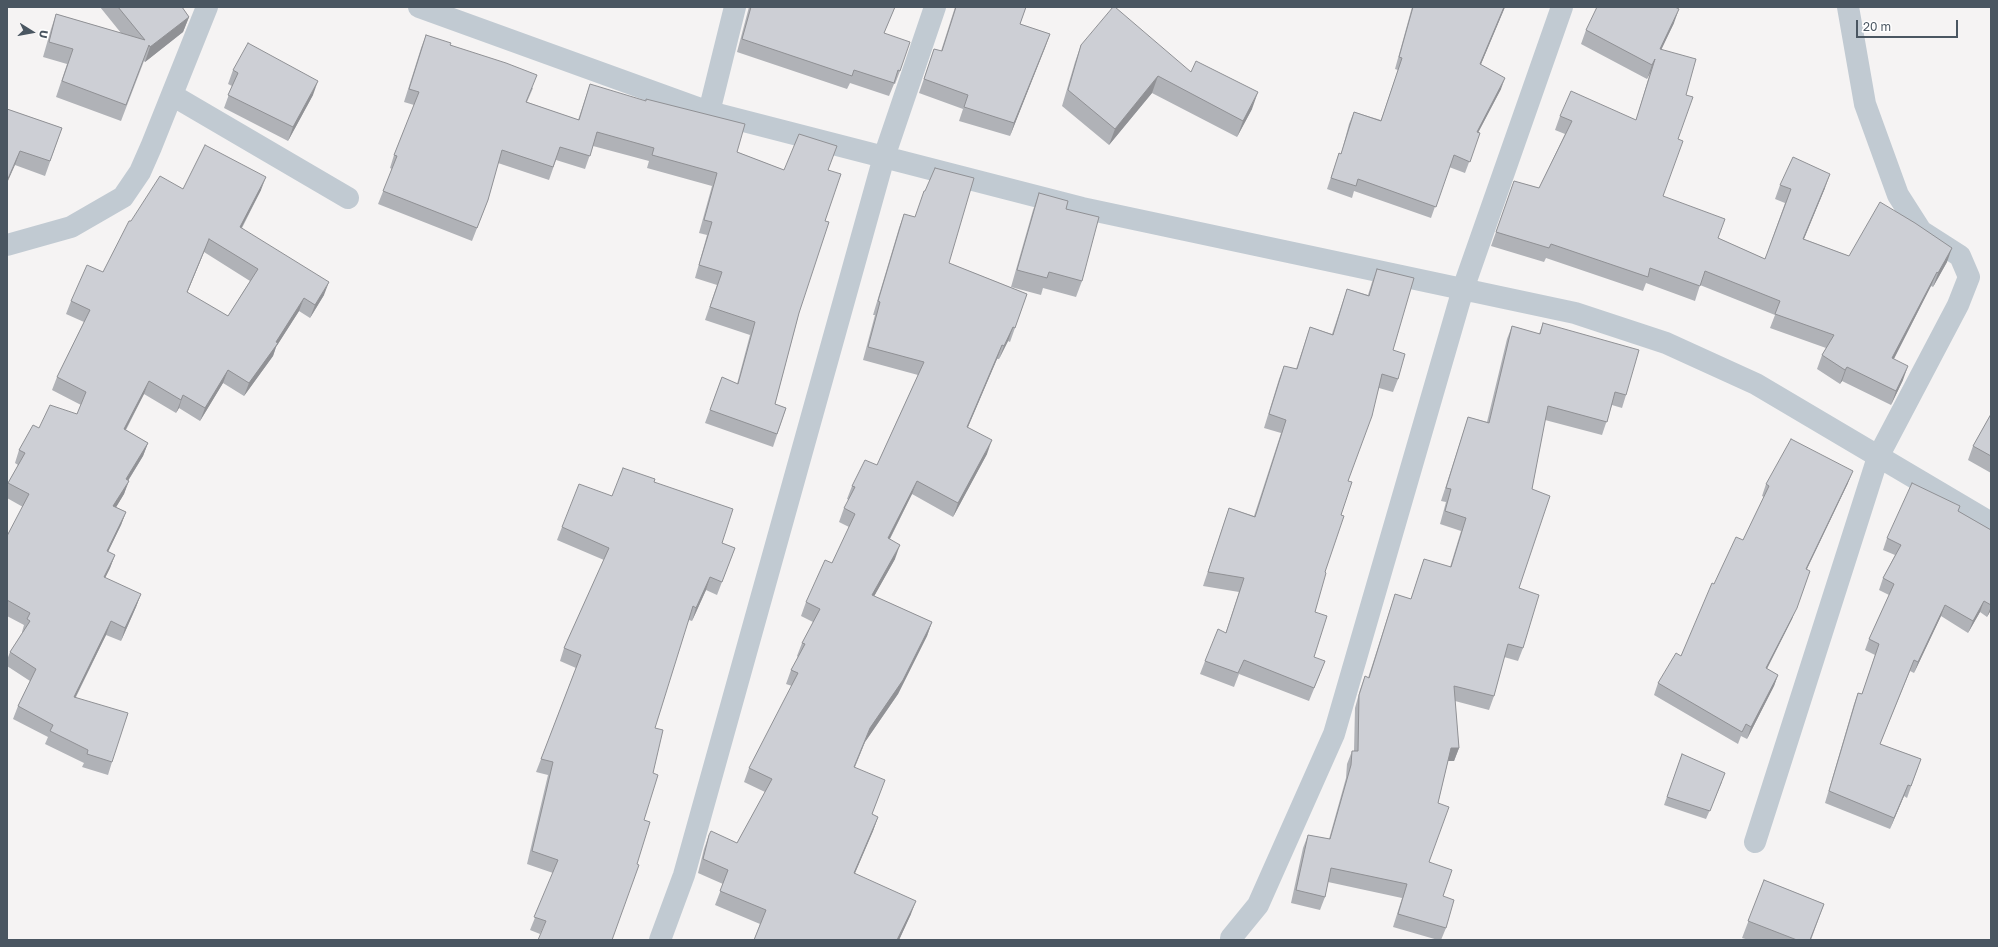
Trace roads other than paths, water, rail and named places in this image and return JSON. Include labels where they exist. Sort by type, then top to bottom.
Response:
[{"type":"street","points":[[7,245],[71,227],[122,197],[140,172],[207,7]]},
{"type":"street","points":[[419,7],[709,112],[1082,208],[1575,313],[1666,343],[1756,384],[1991,523]]},
{"type":"street","points":[[709,112],[735,7]]},
{"type":"street","points":[[660,940],[686,867],[884,157],[935,7]]},
{"type":"street","points":[[1231,938],[1258,905],[1334,734],[1463,289],[1562,7]]},
{"type":"street","points":[[1755,842],[1878,457],[1958,305],[1969,276],[1960,256],[1921,230],[1898,194],[1865,104],[1848,7]]},
{"type":"street","points":[[172,95],[348,198]]}]
